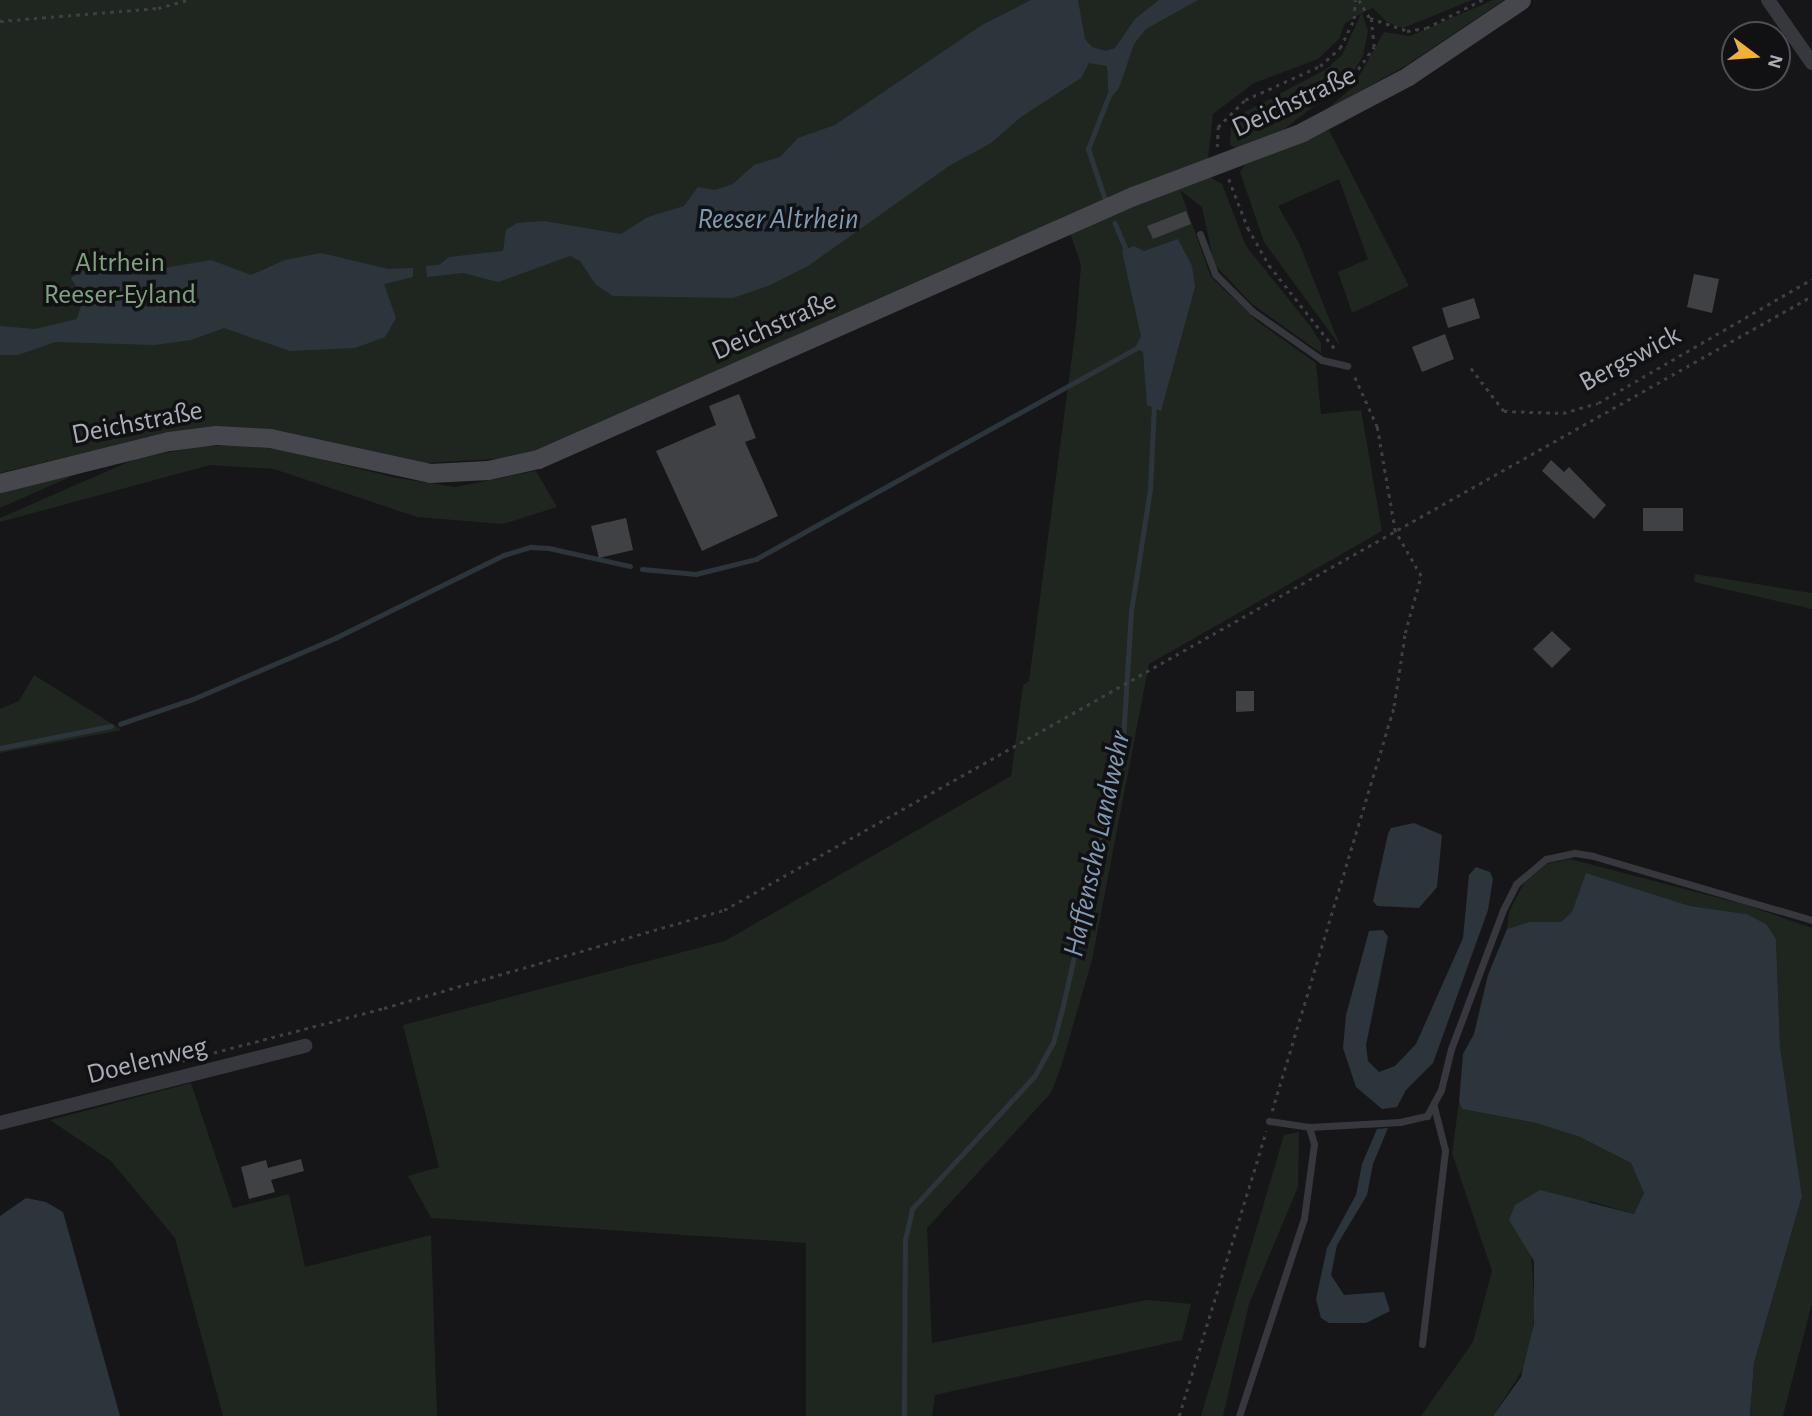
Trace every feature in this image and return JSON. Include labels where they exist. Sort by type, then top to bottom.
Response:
[{"type":"street","name":"Deichstraße","points":[[0,483],[169,441],[216,435],[270,438],[430,472],[488,470],[537,459],[1133,196],[1224,165],[1357,106],[1521,0]]},
{"type":"street","points":[[1768,0],[1812,63]]},
{"type":"street","name":"Doelenweg","points":[[0,1124],[305,1046]]},
{"type":"lane","points":[[1200,234],[1208,264],[1252,311],[1322,360],[1347,366]]},
{"type":"lane","points":[[1422,1344],[1445,1150],[1434,1107],[1503,910],[1516,884],[1546,859],[1575,853],[1812,920]]},
{"type":"lane","points":[[1269,1121],[1309,1126],[1415,1121],[1434,1107]]},
{"type":"lane","points":[[1240,1416],[1304,1218],[1314,1144],[1309,1126]]},
{"type":"path","points":[[0,21],[144,9],[187,0]]},
{"type":"path","points":[[1333,97],[1351,83],[1374,47],[1370,18],[1357,0]]},
{"type":"path","points":[[1179,1416],[1394,706],[1405,633],[1421,576],[1395,531],[1377,427],[1347,366],[1261,251],[1224,165],[1215,134],[1226,114],[1258,91],[1320,66],[1348,35],[1357,0]]},
{"type":"path","points":[[1370,18],[1406,32],[1426,28],[1482,0]]},
{"type":"path","name":"Bergswick","points":[[1471,368],[1504,411],[1563,413],[1598,403],[1812,279]]},
{"type":"path","points":[[169,1064],[640,937],[724,910],[1812,296]]},
{"type":"green space","name":"Altrhein Reeser-Eyland","points":[[0,0],[1472,0],[1403,28],[1387,22],[1373,8],[1362,13],[1368,31],[1363,56],[1349,79],[1283,130],[1236,148],[1230,145],[1231,128],[1243,113],[1325,70],[1342,55],[1361,14],[1345,23],[1339,39],[1318,59],[1254,83],[1213,114],[1208,159],[1173,173],[1179,189],[1210,177],[1222,184],[1246,246],[1311,327],[1321,343],[1321,353],[1252,304],[1214,264],[1202,207],[1180,190],[1211,277],[1257,321],[1316,363],[1321,414],[1361,410],[1382,531],[1149,664],[1092,960],[1051,1093],[927,1228],[932,1343],[1147,1300],[1191,1304],[1182,1340],[935,1395],[932,1416],[806,1416],[806,1243],[431,1218],[408,1176],[439,1167],[403,1025],[725,941],[1011,776],[1023,685],[1029,681],[1076,326],[1081,265],[1065,218],[548,448],[511,458],[425,463],[275,430],[92,451],[0,473]]},
{"type":"green space","points":[[1493,0],[1504,0],[1407,65],[1326,110],[1353,87],[1384,32],[1410,36]]},
{"type":"green space","points":[[1329,130],[1409,286],[1352,313],[1338,272],[1368,259],[1339,179],[1278,206],[1299,243],[1340,346],[1264,242],[1240,172],[1245,165]]},
{"type":"green space","points":[[235,445],[279,449],[397,478],[455,487],[536,471],[557,507],[503,524],[417,517],[274,469],[210,465],[0,522],[0,518],[135,459],[195,447]]},
{"type":"green space","points":[[77,474],[0,508],[0,493]]},
{"type":"green space","points":[[1695,574],[1812,593],[1812,609],[1694,582]]},
{"type":"green space","points":[[34,675],[122,730],[0,753],[0,709],[19,701]]},
{"type":"green space","points":[[1570,859],[1746,905],[1812,928],[1812,1303],[1783,1416],[1750,1416],[1754,1363],[1802,1196],[1780,1047],[1776,939],[1746,914],[1690,906],[1586,873],[1572,913],[1561,922],[1529,922],[1507,929],[1509,912],[1524,883],[1547,864]]},
{"type":"green space","points":[[191,1083],[233,1208],[289,1194],[305,1267],[431,1235],[437,1416],[223,1416],[175,1238],[111,1161],[50,1120]]},
{"type":"green space","points":[[1459,1102],[1462,1109],[1536,1123],[1580,1137],[1631,1163],[1644,1193],[1634,1214],[1590,1201],[1531,1255],[1535,1309],[1529,1360],[1493,1416],[1421,1416],[1473,1342],[1492,1271],[1452,1153]]},
{"type":"green space","points":[[1299,1132],[1298,1187],[1249,1304],[1223,1416],[1201,1416],[1284,1135]]},
{"type":"water","name":"Reeser Altrhein","points":[[1031,0],[1078,0],[1085,39],[1092,47],[1106,51],[1115,48],[1135,19],[1159,0],[1198,0],[1146,29],[1134,44],[1119,88],[1109,100],[1107,66],[1089,63],[1081,78],[1021,117],[991,143],[949,166],[808,266],[768,286],[733,298],[613,296],[596,285],[580,261],[570,256],[498,282],[463,273],[427,277],[426,266],[439,265],[449,257],[503,251],[506,230],[517,223],[544,221],[621,234],[648,217],[684,206],[698,187],[715,190],[733,184],[754,165],[780,157],[798,138],[835,125],[982,25]]},
{"type":"water","points":[[1178,239],[1192,266],[1195,287],[1161,411],[1147,405],[1143,352],[1135,348],[1141,336],[1122,251],[1134,246],[1144,251]]},
{"type":"water","points":[[321,253],[388,269],[413,268],[413,277],[384,284],[396,318],[385,337],[355,348],[290,351],[224,328],[191,340],[155,345],[55,342],[18,355],[0,355],[0,326],[35,329],[77,319],[83,299],[71,278],[82,271],[135,273],[211,260],[251,275],[285,260]]},
{"type":"water","points":[[1414,823],[1442,835],[1437,887],[1419,908],[1377,906],[1373,901],[1388,834],[1391,828]]},
{"type":"water","points":[[1476,867],[1490,872],[1493,879],[1488,910],[1433,1063],[1406,1090],[1397,1107],[1382,1109],[1356,1087],[1343,1048],[1346,1015],[1369,931],[1383,930],[1388,937],[1366,1045],[1368,1061],[1379,1072],[1395,1066],[1416,1044],[1463,938],[1469,875]]},
{"type":"water","points":[[1586,873],[1690,906],[1746,914],[1766,924],[1776,939],[1780,1047],[1802,1196],[1754,1363],[1750,1416],[1493,1416],[1521,1377],[1534,1324],[1534,1261],[1509,1220],[1515,1205],[1540,1190],[1634,1214],[1644,1193],[1631,1163],[1580,1137],[1536,1123],[1462,1109],[1459,1102],[1463,1054],[1474,1034],[1488,975],[1507,929],[1529,922],[1561,922],[1572,912]]},
{"type":"water","points":[[1388,1128],[1373,1164],[1367,1195],[1337,1245],[1331,1275],[1344,1295],[1384,1292],[1390,1311],[1366,1323],[1329,1323],[1321,1318],[1316,1299],[1327,1248],[1356,1195],[1362,1164],[1377,1129]]},
{"type":"water","points":[[26,1198],[46,1202],[63,1212],[120,1416],[0,1416],[0,1216]]},
{"type":"building","points":[[1186,211],[1191,224],[1153,239],[1147,226]]},
{"type":"building","points":[[1694,274],[1719,279],[1712,313],[1687,307]]},
{"type":"building","points":[[1474,298],[1480,318],[1448,328],[1442,308]]},
{"type":"building","points":[[1445,334],[1454,359],[1422,372],[1412,347]]},
{"type":"building","points":[[739,394],[756,438],[745,442],[778,516],[702,551],[656,451],[716,425],[709,406]]},
{"type":"building","points":[[1551,460],[1564,472],[1569,467],[1606,505],[1594,519],[1542,471]]},
{"type":"building","points":[[1643,508],[1683,508],[1683,531],[1643,531]]},
{"type":"building","points":[[626,518],[633,550],[599,558],[591,526]]},
{"type":"building","points":[[1552,631],[1571,649],[1552,668],[1533,649]]},
{"type":"building","points":[[1236,691],[1254,691],[1254,711],[1236,712]]},
{"type":"building","points":[[301,1159],[304,1171],[271,1180],[275,1192],[249,1199],[241,1167],[266,1160],[268,1168]]},
{"type":"waterway","points":[[1105,200],[1088,149],[1109,95]]},
{"type":"waterway","name":"Haffensche Landwehr","points":[[1115,223],[1128,253]]},
{"type":"waterway","points":[[642,569],[696,574],[756,559],[1140,346]]},
{"type":"waterway","name":"Haffensche Landwehr","points":[[904,1416],[905,1240],[912,1209],[1034,1077],[1053,1043],[1062,1010],[1123,739],[1131,611],[1150,489],[1154,403]]},
{"type":"waterway","points":[[120,724],[193,699],[335,638],[504,555],[531,547],[549,548],[630,566]]},
{"type":"waterway","points":[[0,748],[111,726]]}]
